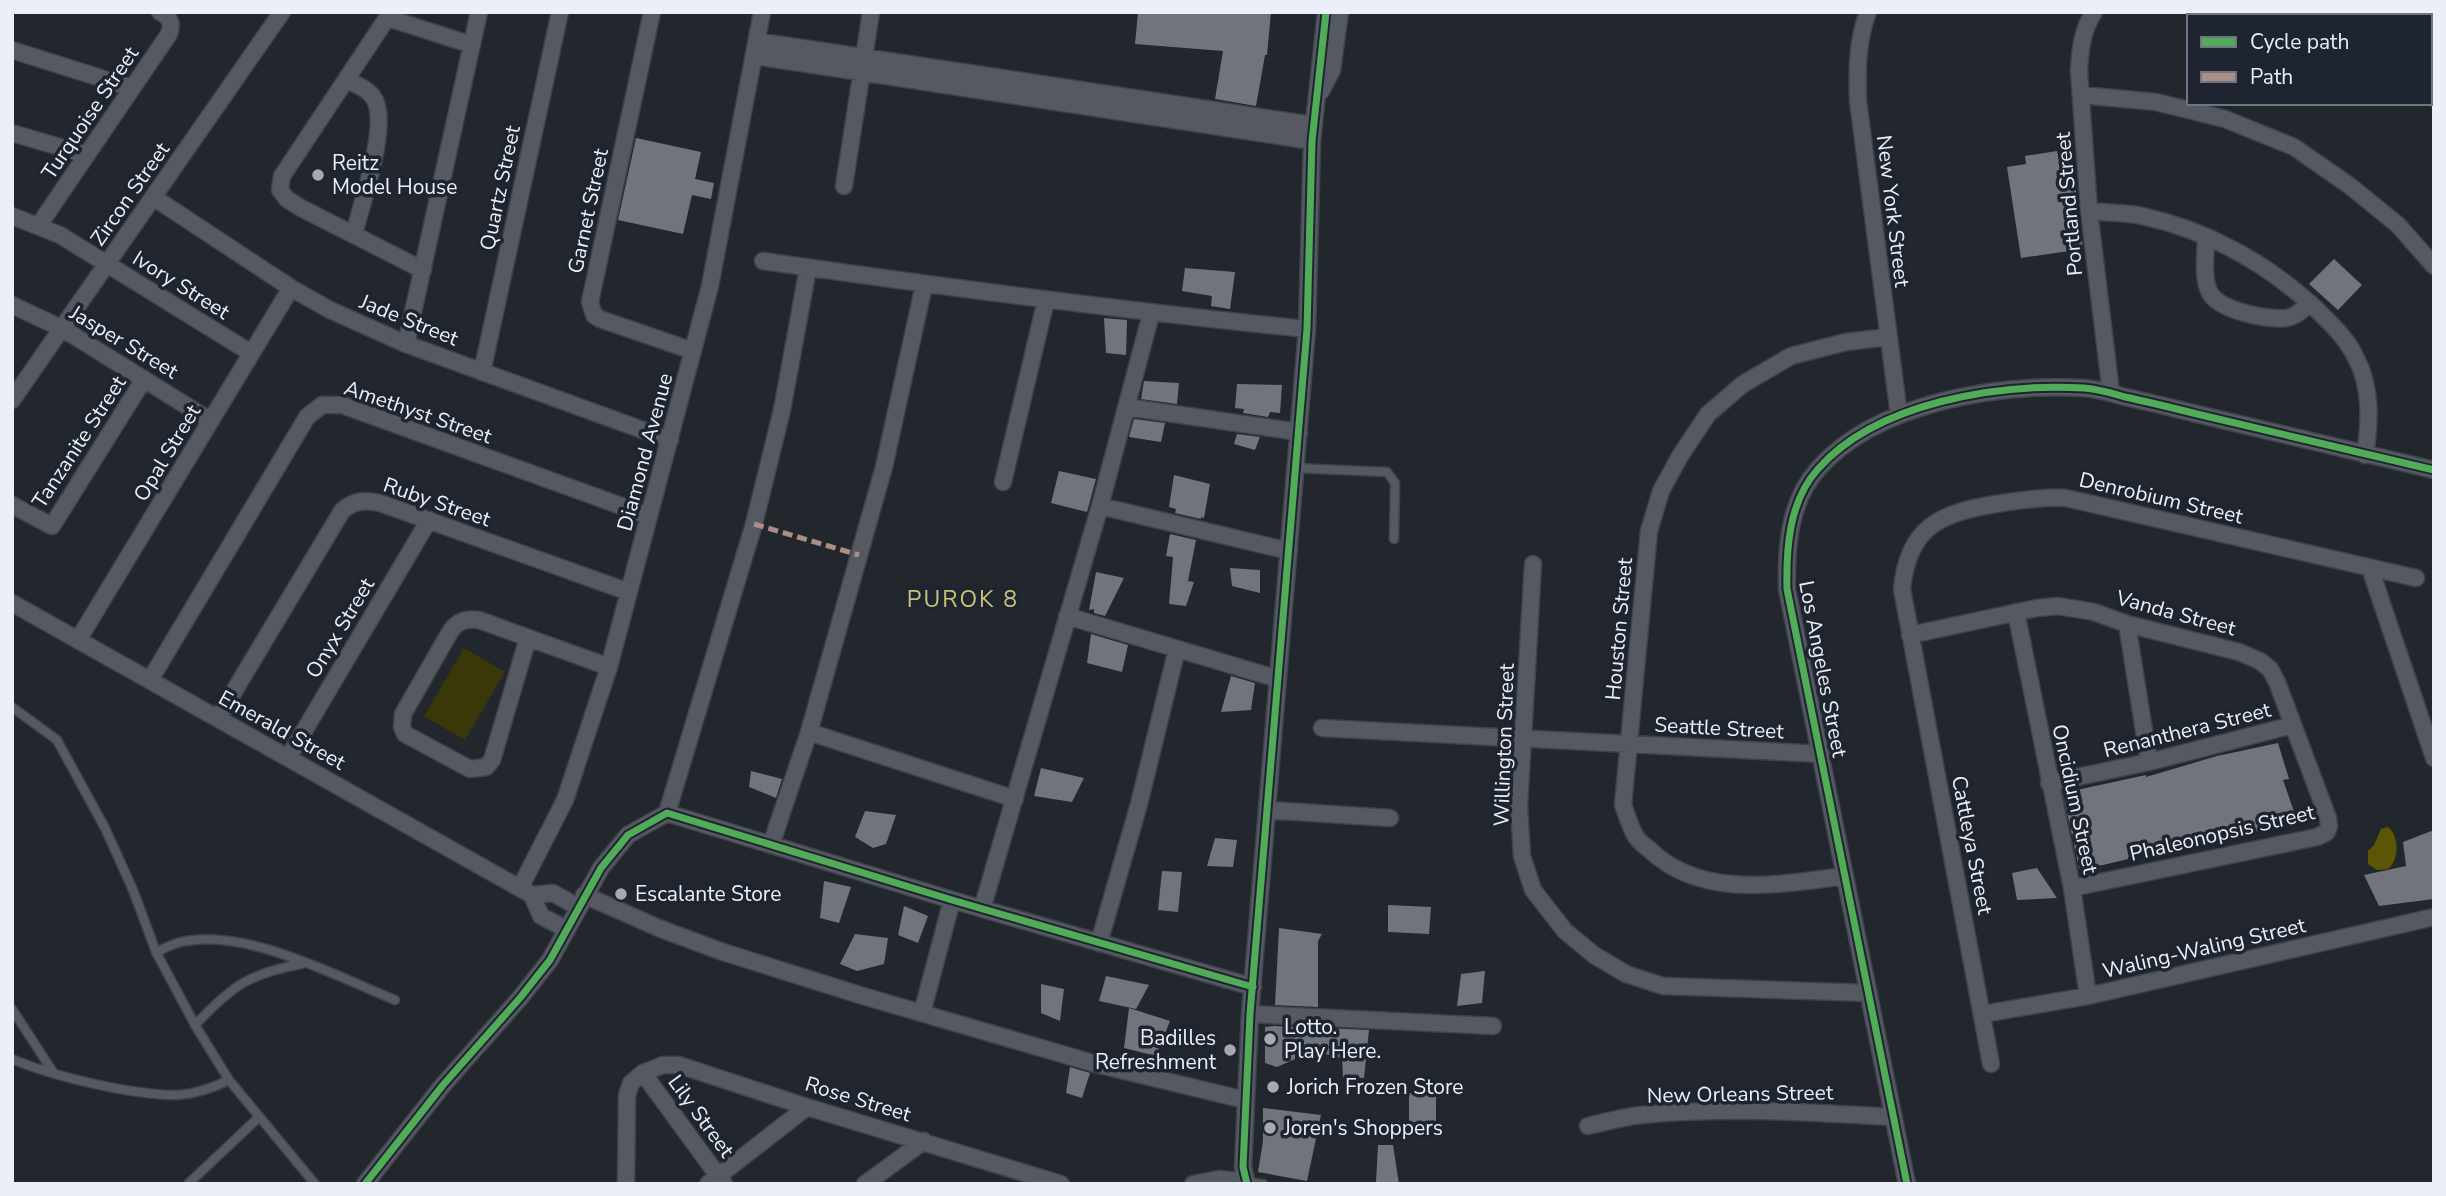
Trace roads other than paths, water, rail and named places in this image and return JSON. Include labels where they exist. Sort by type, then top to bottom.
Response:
[{"type":"street","name":"Zircon Street","points":[[12,400],[282,12]]},
{"type":"street","points":[[406,344],[479,12]]},
{"type":"street","name":"Quartz Street","points":[[482,372],[560,12]]},
{"type":"street","name":"Garnet Street","points":[[652,12],[590,302],[594,315],[600,319],[693,351]]},
{"type":"street","name":"Diamond Avenue","points":[[526,891],[580,761],[609,667],[670,440],[723,226],[762,12]]},
{"type":"street","points":[[844,186],[871,12]]},
{"type":"street","points":[[1193,1184],[1219,1179],[1246,1183],[1243,1167],[1250,1014],[1307,329],[1313,133],[1326,12]]},
{"type":"street","points":[[1318,97],[1332,70],[1340,12]]},
{"type":"street","name":"New York Street","points":[[1868,12],[1861,34],[1857,64],[1858,101],[1899,415]]},
{"type":"street","name":"Portland Street","points":[[2094,12],[2080,50],[2081,95],[2089,211],[2111,393]]},
{"type":"street","points":[[423,270],[287,199],[280,190],[282,176],[389,15],[472,45]]},
{"type":"street","name":"Turquoise Street","points":[[38,225],[169,34],[165,18]]},
{"type":"street","points":[[756,49],[1313,133]]},
{"type":"street","points":[[12,50],[132,88]]},
{"type":"street","points":[[346,80],[372,95],[380,113],[375,153],[354,234]]},
{"type":"street","points":[[2081,95],[2157,103],[2225,119],[2294,147],[2350,186],[2398,225],[2434,266]]},
{"type":"street","points":[[12,133],[86,155]]},
{"type":"street","name":"Jade Street","points":[[153,197],[291,288],[330,310],[406,344],[670,440]]},
{"type":"street","points":[[2089,211],[2140,215],[2206,237],[2256,261],[2310,303],[2333,326],[2356,356],[2364,380],[2371,421],[2365,455]]},
{"type":"street","name":"Ivory Street","points":[[12,216],[60,235],[251,353]]},
{"type":"street","points":[[2206,237],[2207,289],[2221,305],[2241,312],[2288,317],[2298,314],[2310,303]]},
{"type":"street","points":[[763,261],[1151,314],[1307,329]]},
{"type":"street","points":[[365,1184],[443,1085],[550,960],[601,868],[628,835],[667,813],[754,524],[782,410],[808,268]]},
{"type":"street","points":[[771,845],[809,732],[884,467],[924,285]]},
{"type":"street","name":"Opal Street","points":[[78,640],[291,288]]},
{"type":"street","points":[[1003,482],[1046,300]]},
{"type":"street","name":"Jasper Street","points":[[12,305],[63,329],[211,421]]},
{"type":"street","points":[[982,909],[1100,506],[1151,314]]},
{"type":"street","name":"Houston Street","points":[[1845,876],[1772,885],[1723,884],[1691,875],[1663,863],[1635,836],[1623,805],[1649,531],[1661,491],[1680,456],[1708,414],[1743,384],[1791,356],[1846,342],[1888,337]]},
{"type":"street","name":"Tanzanite Street","points":[[12,505],[52,526],[144,379]]},
{"type":"street","name":"Los Angeles Street","points":[[1907,1184],[1787,589],[1786,551],[1793,518],[1803,491],[1817,469],[1840,449],[1882,422],[1922,405],[2000,391],[2086,388],[2434,471]]},
{"type":"street","name":"Amethyst Street","points":[[150,680],[307,417],[322,405],[342,405],[649,516]]},
{"type":"street","points":[[1126,407],[1298,432]]},
{"type":"street","name":"Denrobium Street","points":[[1910,635],[1902,589],[1905,564],[1924,532],[1942,517],[1962,509],[2024,499],[2066,498],[2089,501],[2416,578]]},
{"type":"street","name":"Ruby Street","points":[[218,719],[342,511],[350,504],[369,501],[629,592]]},
{"type":"street","points":[[1100,506],[1289,551]]},
{"type":"street","name":"Onyx Street","points":[[288,758],[429,520]]},
{"type":"street","name":"Willington Street","points":[[1534,564],[1519,806],[1522,856],[1533,890],[1565,931],[1594,955],[1626,974],[1663,986],[1869,993]]},
{"type":"street","points":[[2370,568],[2434,758]]},
{"type":"street","name":"Emerald Street","points":[[12,603],[526,891],[553,893],[581,901],[723,952],[1096,1064],[1245,1100]]},
{"type":"street","name":"Vanda Street","points":[[1910,635],[2016,612],[2058,606],[2094,612],[2127,624],[2239,652],[2260,661],[2270,669],[2277,682],[2328,818]]},
{"type":"street","name":"Oncidium Street","points":[[2016,612],[2072,888],[2088,996]]},
{"type":"street","points":[[1067,616],[1278,678]]},
{"type":"street","points":[[528,638],[492,760],[486,766],[470,769],[405,734],[402,727],[403,713],[450,632],[460,622],[479,620],[609,667]]},
{"type":"street","points":[[2127,624],[2149,762]]},
{"type":"street","name":"Cattleya Street","points":[[1910,635],[1991,1064]]},
{"type":"street","points":[[1099,943],[1139,804],[1177,649]]},
{"type":"street","name":"Renanthera Street","points":[[2049,783],[2149,762],[2293,725]]},
{"type":"street","name":"Seattle Street","points":[[1322,728],[1821,754]]},
{"type":"street","points":[[809,732],[1015,799]]},
{"type":"street","points":[[1268,810],[1390,818]]},
{"type":"street","points":[[667,813],[982,909],[1253,987]]},
{"type":"street","name":"Phaleonopsis Street","points":[[2072,888],[2317,837],[2327,832],[2328,818]]},
{"type":"street","name":"Emerald Street","points":[[526,891],[541,916],[566,929]]},
{"type":"street","points":[[922,1013],[952,900]]},
{"type":"street","name":"Waling-Waling Street","points":[[1983,1014],[2088,996],[2434,917]]},
{"type":"street","points":[[1250,1014],[1493,1026]]},
{"type":"street","name":"Rose Street","points":[[643,1073],[663,1065],[679,1065],[807,1107],[924,1141],[1035,1181],[1061,1184]]},
{"type":"street","points":[[626,1184],[626,1098],[631,1083],[643,1073]]},
{"type":"street","name":"Lily Street","points":[[643,1073],[717,1181]]},
{"type":"street","points":[[717,1181],[807,1107]]},
{"type":"street","name":"New Orleans Street","points":[[1588,1126],[1638,1115],[1714,1111],[1786,1111],[1894,1117]]},
{"type":"street","points":[[865,1184],[924,1141]]},
{"type":"lane","points":[[1296,468],[1387,472],[1395,483],[1395,539]]},
{"type":"lane","points":[[12,707],[57,740],[105,828],[133,890],[156,952],[195,1025],[229,1080],[315,1184]]},
{"type":"lane","points":[[156,952],[185,941],[218,939],[254,945],[395,1000]]},
{"type":"lane","points":[[195,1025],[224,995],[244,982],[267,971],[304,963]]},
{"type":"lane","points":[[12,1009],[53,1072]]},
{"type":"lane","points":[[12,1059],[53,1072],[144,1092],[179,1095],[209,1089],[229,1080]]},
{"type":"lane","points":[[188,1184],[259,1117]]},
{"type":"lane","points":[[1246,1183],[1263,1184]]},
{"type":"place","name":"Reitz Model House","points":[[318,175]]},
{"type":"place","name":"Escalante Store","points":[[621,894]]},
{"type":"place","name":"Lotto. Play Here.","points":[[1270,1039]]},
{"type":"place","name":"Badilles Refreshment","points":[[1230,1050]]},
{"type":"place","name":"Jorich Frozen Store","points":[[1273,1087]]},
{"type":"place","name":"Joren's Shoppers","points":[[1270,1128]]},
{"type":"district","name":"PUROK 8","points":[[963,599]]}]
